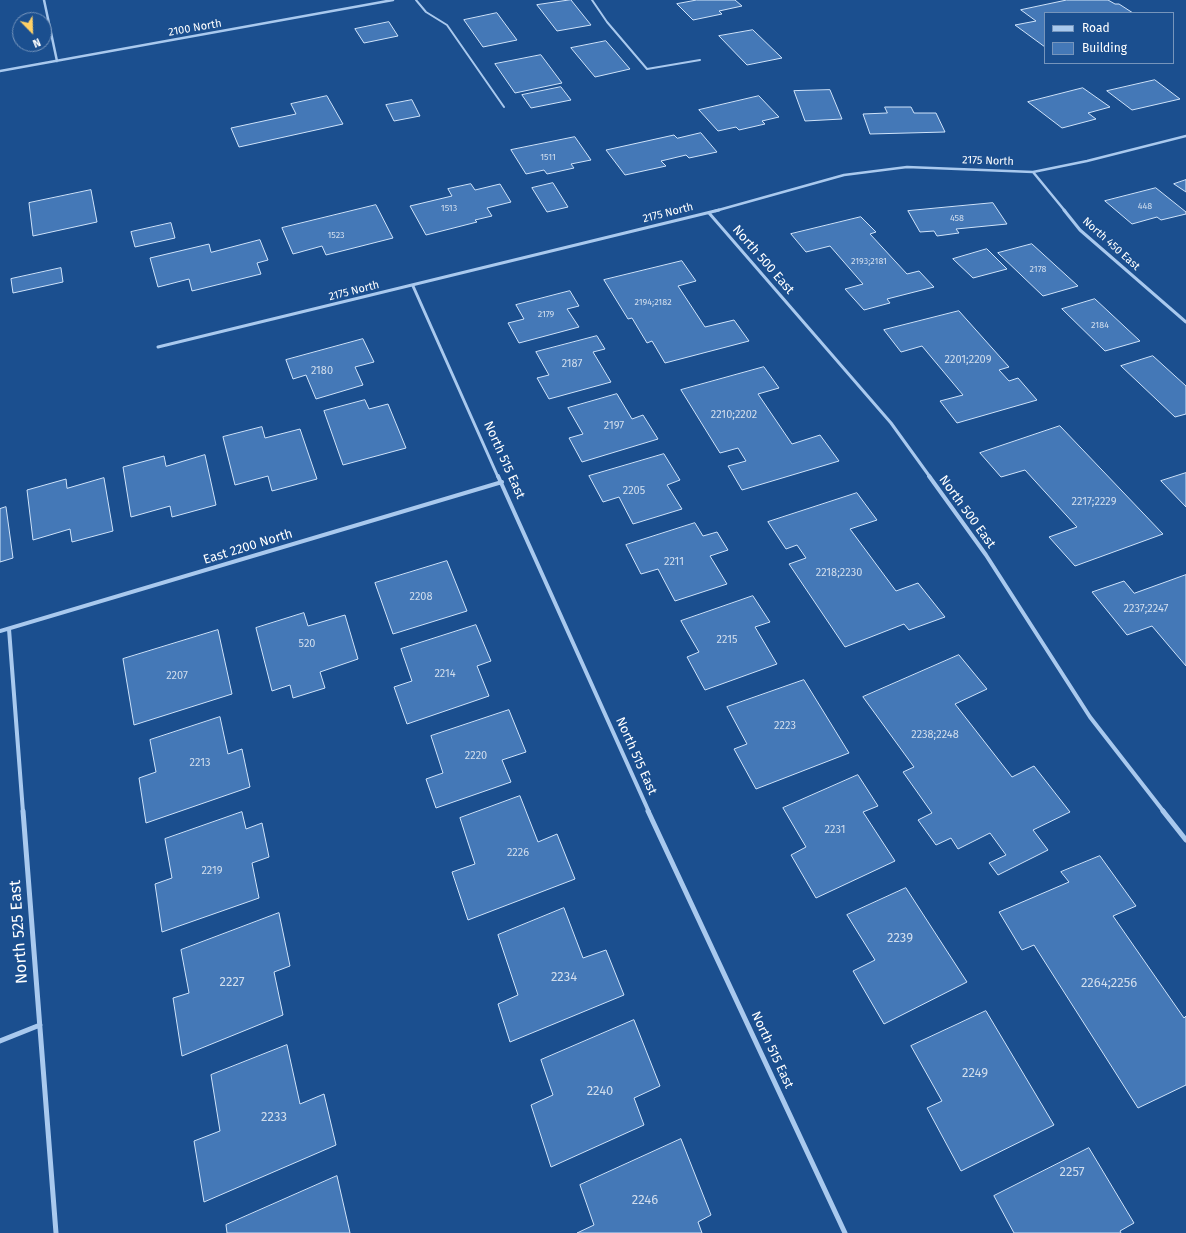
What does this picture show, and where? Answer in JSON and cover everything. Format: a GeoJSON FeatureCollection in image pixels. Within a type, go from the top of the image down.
{"type":"FeatureCollection","features":[{"type":"Feature","properties":{"kind":"street"},"geometry":{"type":"LineString","coordinates":[[44,0],[56,61]]}},
{"type":"Feature","properties":{"kind":"street","name":"2100 North"},"geometry":{"type":"LineString","coordinates":[[0,71],[393,0]]}},
{"type":"Feature","properties":{"kind":"street","name":"2175 North"},"geometry":{"type":"LineString","coordinates":[[158,347],[709,213],[852,174],[907,167],[1033,172],[1087,161],[1186,136]]}},
{"type":"Feature","properties":{"kind":"street","name":"North 450 East"},"geometry":{"type":"LineString","coordinates":[[1033,172],[1080,230],[1186,322]]}},
{"type":"Feature","properties":{"kind":"street","name":"North 500 East"},"geometry":{"type":"LineString","coordinates":[[709,213],[891,423],[986,555],[1090,717],[1186,840]]}},
{"type":"Feature","properties":{"kind":"street","name":"North 515 East"},"geometry":{"type":"LineString","coordinates":[[413,286],[502,482],[628,767],[845,1233]]}},
{"type":"Feature","properties":{"kind":"street","name":"East 2200 North"},"geometry":{"type":"LineString","coordinates":[[0,631],[502,482]]}},
{"type":"Feature","properties":{"kind":"street","name":"North 525 East"},"geometry":{"type":"LineString","coordinates":[[9,629],[56,1233]]}},
{"type":"Feature","properties":{"kind":"street"},"geometry":{"type":"LineString","coordinates":[[0,1041],[40,1025]]}},
{"type":"Feature","properties":{"kind":"lane"},"geometry":{"type":"LineString","coordinates":[[416,0],[426,12],[447,25],[504,107]]}},
{"type":"Feature","properties":{"kind":"lane"},"geometry":{"type":"LineString","coordinates":[[592,0],[607,22],[647,69],[700,60]]}},
{"type":"Feature","properties":{"kind":"building"},"geometry":{"type":"Polygon","coordinates":[[[571,0],[591,25],[557,31],[537,5],[571,0]]]}},
{"type":"Feature","properties":{"kind":"building"},"geometry":{"type":"Polygon","coordinates":[[[697,0],[735,0],[742,6],[719,11],[722,14],[693,20],[677,4],[697,0]]]}},
{"type":"Feature","properties":{"kind":"building"},"geometry":{"type":"Polygon","coordinates":[[[1067,0],[1108,0],[1115,4],[1119,4],[1131,12],[1044,12],[1044,46],[1015,25],[1036,21],[1021,10],[1067,0]]]}},
{"type":"Feature","properties":{"kind":"building"},"geometry":{"type":"Polygon","coordinates":[[[497,13],[517,40],[483,47],[464,20],[497,13]]]}},
{"type":"Feature","properties":{"kind":"building"},"geometry":{"type":"Polygon","coordinates":[[[389,22],[398,36],[364,43],[355,29],[389,22]]]}},
{"type":"Feature","properties":{"kind":"building"},"geometry":{"type":"Polygon","coordinates":[[[753,30],[782,58],[747,65],[719,36],[753,30]]]}},
{"type":"Feature","properties":{"kind":"building"},"geometry":{"type":"Polygon","coordinates":[[[606,41],[630,69],[595,77],[571,48],[606,41]]]}},
{"type":"Feature","properties":{"kind":"building"},"geometry":{"type":"Polygon","coordinates":[[[541,55],[562,83],[515,93],[495,64],[541,55]]]}},
{"type":"Feature","properties":{"kind":"building"},"geometry":{"type":"Polygon","coordinates":[[[1155,80],[1180,99],[1132,110],[1107,91],[1155,80]]]}},
{"type":"Feature","properties":{"kind":"building"},"geometry":{"type":"Polygon","coordinates":[[[561,87],[571,100],[531,108],[522,95],[561,87]]]}},
{"type":"Feature","properties":{"kind":"building"},"geometry":{"type":"Polygon","coordinates":[[[1083,88],[1110,107],[1088,113],[1096,119],[1062,128],[1028,102],[1083,88]]]}},
{"type":"Feature","properties":{"kind":"building"},"geometry":{"type":"Polygon","coordinates":[[[830,90],[842,119],[805,121],[794,91],[830,90]]]}},
{"type":"Feature","properties":{"kind":"building"},"geometry":{"type":"Polygon","coordinates":[[[327,96],[343,124],[239,147],[231,128],[296,114],[291,104],[327,96]]]}},
{"type":"Feature","properties":{"kind":"building"},"geometry":{"type":"Polygon","coordinates":[[[759,96],[779,117],[762,121],[765,124],[739,130],[736,127],[718,131],[699,110],[759,96]]]}},
{"type":"Feature","properties":{"kind":"building"},"geometry":{"type":"Polygon","coordinates":[[[412,100],[420,116],[394,121],[386,105],[412,100]]]}},
{"type":"Feature","properties":{"kind":"building"},"geometry":{"type":"Polygon","coordinates":[[[885,107],[911,107],[914,113],[936,113],[945,132],[870,134],[863,114],[887,113],[885,107]]]}},
{"type":"Feature","properties":{"kind":"building"},"geometry":{"type":"Polygon","coordinates":[[[701,133],[717,152],[689,158],[686,155],[661,161],[666,166],[625,175],[606,150],[674,135],[677,138],[701,133]]]}},
{"type":"Feature","properties":{"kind":"building"},"geometry":{"type":"Polygon","coordinates":[[[575,137],[591,160],[571,164],[574,168],[547,174],[544,170],[526,174],[511,150],[575,137]]]}},
{"type":"Feature","properties":{"kind":"building"},"geometry":{"type":"Polygon","coordinates":[[[1186,180],[1186,192],[1174,184],[1186,180]]]}},
{"type":"Feature","properties":{"kind":"building"},"geometry":{"type":"Polygon","coordinates":[[[553,183],[568,207],[547,212],[532,188],[553,183]]]}},
{"type":"Feature","properties":{"kind":"building"},"geometry":{"type":"Polygon","coordinates":[[[471,184],[475,190],[500,184],[511,202],[487,208],[492,216],[475,220],[477,222],[426,235],[410,206],[452,196],[448,189],[471,184]]]}},
{"type":"Feature","properties":{"kind":"building"},"geometry":{"type":"Polygon","coordinates":[[[1156,188],[1186,212],[1186,214],[1161,220],[1157,217],[1132,224],[1105,201],[1156,188]]]}},
{"type":"Feature","properties":{"kind":"building"},"geometry":{"type":"Polygon","coordinates":[[[91,190],[97,222],[33,236],[29,203],[91,190]]]}},
{"type":"Feature","properties":{"kind":"building"},"geometry":{"type":"Polygon","coordinates":[[[993,203],[1007,224],[956,229],[959,233],[937,236],[934,231],[920,232],[908,211],[993,203]]]}},
{"type":"Feature","properties":{"kind":"building"},"geometry":{"type":"Polygon","coordinates":[[[376,205],[393,238],[326,255],[322,246],[293,254],[282,228],[376,205]]]}},
{"type":"Feature","properties":{"kind":"building"},"geometry":{"type":"Polygon","coordinates":[[[861,217],[876,232],[870,234],[907,274],[919,271],[934,287],[887,299],[890,303],[864,310],[845,289],[863,284],[830,246],[806,252],[791,234],[861,217]]]}},
{"type":"Feature","properties":{"kind":"building"},"geometry":{"type":"Polygon","coordinates":[[[171,223],[175,238],[135,247],[131,232],[171,223]]]}},
{"type":"Feature","properties":{"kind":"building"},"geometry":{"type":"Polygon","coordinates":[[[260,240],[268,260],[257,263],[261,274],[192,291],[189,279],[158,287],[150,258],[209,244],[211,252],[260,240]]]}},
{"type":"Feature","properties":{"kind":"building"},"geometry":{"type":"Polygon","coordinates":[[[1032,244],[1078,286],[1043,296],[998,253],[1032,244]]]}},
{"type":"Feature","properties":{"kind":"building"},"geometry":{"type":"Polygon","coordinates":[[[987,249],[1007,269],[973,278],[953,259],[987,249]]]}},
{"type":"Feature","properties":{"kind":"building"},"geometry":{"type":"Polygon","coordinates":[[[682,261],[696,281],[678,286],[705,327],[734,320],[749,341],[665,363],[652,341],[647,343],[632,318],[628,319],[604,280],[682,261]]]}},
{"type":"Feature","properties":{"kind":"building"},"geometry":{"type":"Polygon","coordinates":[[[61,268],[63,282],[13,293],[11,279],[61,268]]]}},
{"type":"Feature","properties":{"kind":"building"},"geometry":{"type":"Polygon","coordinates":[[[570,291],[579,306],[567,309],[579,327],[519,343],[508,323],[524,319],[516,305],[570,291]]]}},
{"type":"Feature","properties":{"kind":"building"},"geometry":{"type":"Polygon","coordinates":[[[1095,299],[1140,341],[1105,351],[1062,309],[1095,299]]]}},
{"type":"Feature","properties":{"kind":"building"},"geometry":{"type":"Polygon","coordinates":[[[959,311],[1009,367],[999,370],[1009,381],[1018,378],[1037,400],[957,423],[940,401],[963,395],[922,346],[901,352],[884,330],[959,311]]]}},
{"type":"Feature","properties":{"kind":"building"},"geometry":{"type":"Polygon","coordinates":[[[597,336],[605,349],[593,352],[611,382],[549,399],[537,378],[549,375],[536,352],[597,336]]]}},
{"type":"Feature","properties":{"kind":"building"},"geometry":{"type":"Polygon","coordinates":[[[363,339],[374,362],[355,367],[363,385],[316,399],[306,375],[293,379],[286,360],[363,339]]]}},
{"type":"Feature","properties":{"kind":"building"},"geometry":{"type":"Polygon","coordinates":[[[1153,356],[1186,386],[1186,414],[1175,417],[1121,366],[1153,356]]]}},
{"type":"Feature","properties":{"kind":"building"},"geometry":{"type":"Polygon","coordinates":[[[764,367],[779,388],[758,394],[792,444],[820,435],[839,461],[742,490],[728,466],[746,461],[738,448],[720,453],[681,390],[764,367]]]}},
{"type":"Feature","properties":{"kind":"building"},"geometry":{"type":"Polygon","coordinates":[[[617,394],[632,419],[643,415],[658,439],[582,462],[569,438],[583,434],[568,408],[617,394]]]}},
{"type":"Feature","properties":{"kind":"building"},"geometry":{"type":"Polygon","coordinates":[[[365,400],[369,409],[388,404],[406,448],[343,465],[324,411],[365,400]]]}},
{"type":"Feature","properties":{"kind":"building"},"geometry":{"type":"Polygon","coordinates":[[[1060,426],[1163,534],[1075,566],[1049,537],[1077,527],[1025,470],[1001,477],[980,453],[1060,426]]]}},
{"type":"Feature","properties":{"kind":"building"},"geometry":{"type":"Polygon","coordinates":[[[262,427],[265,438],[300,429],[317,479],[272,491],[268,476],[235,485],[223,437],[262,427]]]}},
{"type":"Feature","properties":{"kind":"building"},"geometry":{"type":"Polygon","coordinates":[[[664,454],[680,480],[667,485],[682,509],[633,524],[619,497],[603,502],[589,476],[664,454]]]}},
{"type":"Feature","properties":{"kind":"building"},"geometry":{"type":"Polygon","coordinates":[[[205,455],[216,505],[172,517],[170,506],[131,517],[123,467],[164,456],[166,466],[205,455]]]}},
{"type":"Feature","properties":{"kind":"building"},"geometry":{"type":"Polygon","coordinates":[[[1186,473],[1186,507],[1161,481],[1186,473]]]}},
{"type":"Feature","properties":{"kind":"building"},"geometry":{"type":"Polygon","coordinates":[[[104,478],[113,531],[72,542],[70,529],[33,540],[27,490],[66,479],[67,488],[104,478]]]}},
{"type":"Feature","properties":{"kind":"building"},"geometry":{"type":"Polygon","coordinates":[[[857,493],[877,520],[850,529],[896,591],[918,583],[945,617],[909,630],[904,624],[845,647],[789,564],[806,558],[797,545],[786,549],[768,522],[857,493]]]}},
{"type":"Feature","properties":{"kind":"building"},"geometry":{"type":"Polygon","coordinates":[[[6,507],[13,558],[0,562],[0,509],[6,507]]]}},
{"type":"Feature","properties":{"kind":"building"},"geometry":{"type":"Polygon","coordinates":[[[695,523],[703,536],[717,532],[728,550],[710,556],[727,584],[675,601],[658,569],[641,574],[626,545],[695,523]]]}},
{"type":"Feature","properties":{"kind":"building"},"geometry":{"type":"Polygon","coordinates":[[[447,561],[467,611],[393,634],[375,583],[447,561]]]}},
{"type":"Feature","properties":{"kind":"building"},"geometry":{"type":"Polygon","coordinates":[[[1186,575],[1186,666],[1152,626],[1127,635],[1092,592],[1124,581],[1134,593],[1186,575]]]}},
{"type":"Feature","properties":{"kind":"building"},"geometry":{"type":"Polygon","coordinates":[[[753,596],[770,622],[755,627],[777,664],[705,690],[687,657],[699,652],[681,621],[753,596]]]}},
{"type":"Feature","properties":{"kind":"building"},"geometry":{"type":"Polygon","coordinates":[[[304,613],[308,626],[345,615],[358,659],[320,672],[325,688],[293,698],[290,685],[272,691],[256,628],[304,613]]]}},
{"type":"Feature","properties":{"kind":"building"},"geometry":{"type":"Polygon","coordinates":[[[476,625],[491,661],[477,666],[489,696],[407,724],[394,687],[412,681],[401,649],[476,625]]]}},
{"type":"Feature","properties":{"kind":"building"},"geometry":{"type":"Polygon","coordinates":[[[218,630],[232,694],[134,725],[123,659],[218,630]]]}},
{"type":"Feature","properties":{"kind":"building"},"geometry":{"type":"Polygon","coordinates":[[[959,655],[987,689],[955,704],[1012,777],[1034,766],[1070,812],[1033,830],[1048,850],[998,875],[989,863],[1006,855],[990,833],[958,849],[951,838],[936,845],[918,820],[932,813],[903,772],[914,767],[863,697],[959,655]]]}},
{"type":"Feature","properties":{"kind":"building"},"geometry":{"type":"Polygon","coordinates":[[[804,680],[849,753],[756,789],[734,749],[747,744],[727,707],[804,680]]]}},
{"type":"Feature","properties":{"kind":"building"},"geometry":{"type":"Polygon","coordinates":[[[509,710],[526,752],[502,760],[511,782],[436,808],[426,779],[443,773],[431,736],[509,710]]]}},
{"type":"Feature","properties":{"kind":"building"},"geometry":{"type":"Polygon","coordinates":[[[220,717],[228,754],[242,749],[250,787],[146,823],[139,778],[156,772],[150,740],[220,717]]]}},
{"type":"Feature","properties":{"kind":"building"},"geometry":{"type":"Polygon","coordinates":[[[858,775],[878,806],[863,812],[895,861],[816,898],[791,855],[806,847],[783,808],[858,775]]]}},
{"type":"Feature","properties":{"kind":"building"},"geometry":{"type":"Polygon","coordinates":[[[520,796],[538,842],[557,834],[575,879],[468,920],[452,872],[475,864],[460,818],[520,796]]]}},
{"type":"Feature","properties":{"kind":"building"},"geometry":{"type":"Polygon","coordinates":[[[242,812],[246,829],[262,823],[269,857],[252,863],[259,898],[162,932],[155,884],[172,878],[165,839],[242,812]]]}},
{"type":"Feature","properties":{"kind":"building"},"geometry":{"type":"Polygon","coordinates":[[[1100,856],[1136,906],[1113,916],[1184,1018],[1186,1016],[1186,1085],[1138,1108],[1034,945],[1022,950],[999,912],[1069,882],[1061,872],[1100,856]]]}},
{"type":"Feature","properties":{"kind":"building"},"geometry":{"type":"Polygon","coordinates":[[[906,888],[967,982],[884,1024],[853,971],[875,960],[847,915],[906,888]]]}},
{"type":"Feature","properties":{"kind":"building"},"geometry":{"type":"Polygon","coordinates":[[[564,908],[583,958],[606,950],[624,995],[510,1042],[498,1004],[518,995],[498,935],[564,908]]]}},
{"type":"Feature","properties":{"kind":"building"},"geometry":{"type":"Polygon","coordinates":[[[279,913],[290,966],[274,972],[283,1015],[182,1056],[173,998],[189,993],[181,950],[279,913]]]}},
{"type":"Feature","properties":{"kind":"building"},"geometry":{"type":"Polygon","coordinates":[[[986,1011],[1054,1125],[961,1171],[927,1108],[942,1101],[911,1046],[986,1011]]]}},
{"type":"Feature","properties":{"kind":"building"},"geometry":{"type":"Polygon","coordinates":[[[634,1020],[660,1086],[634,1098],[644,1125],[551,1167],[531,1105],[553,1095],[541,1060],[634,1020]]]}},
{"type":"Feature","properties":{"kind":"building"},"geometry":{"type":"Polygon","coordinates":[[[287,1045],[300,1104],[324,1094],[336,1145],[204,1202],[194,1141],[220,1131],[211,1075],[287,1045]]]}},
{"type":"Feature","properties":{"kind":"building"},"geometry":{"type":"Polygon","coordinates":[[[681,1139],[711,1215],[698,1222],[702,1233],[577,1233],[594,1225],[580,1185],[681,1139]]]}},
{"type":"Feature","properties":{"kind":"building"},"geometry":{"type":"Polygon","coordinates":[[[1089,1148],[1134,1223],[1120,1231],[1121,1233],[1014,1233],[994,1196],[1089,1148]]]}},
{"type":"Feature","properties":{"kind":"building"},"geometry":{"type":"Polygon","coordinates":[[[337,1176],[350,1233],[227,1233],[226,1225],[337,1176]]]}}]}
